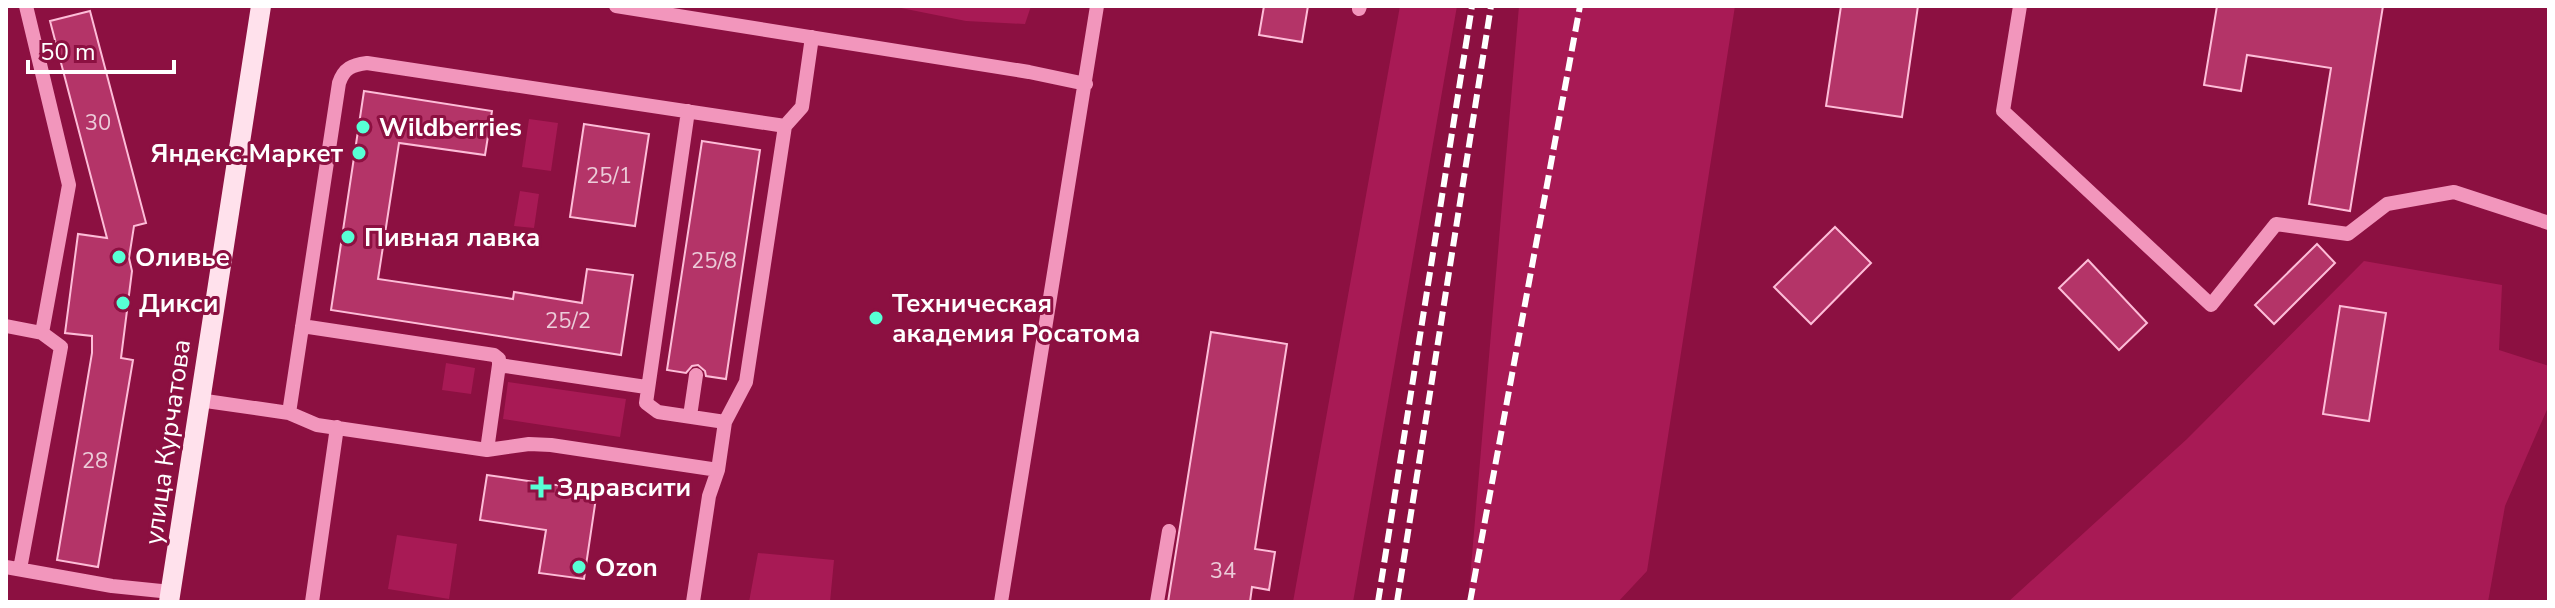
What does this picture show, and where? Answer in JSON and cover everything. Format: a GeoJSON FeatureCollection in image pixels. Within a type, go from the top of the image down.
{"type":"FeatureCollection","features":[{"type":"Feature","properties":{"kind":"main road","name":"улица Курчатова"},"geometry":{"type":"LineString","coordinates":[[170,597],[261,6]]}},
{"type":"Feature","properties":{"kind":"street"},"geometry":{"type":"LineString","coordinates":[[26,6],[69,185],[42,333]]}},
{"type":"Feature","properties":{"kind":"street"},"geometry":{"type":"LineString","coordinates":[[616,6],[1029,72],[1086,84]]}},
{"type":"Feature","properties":{"kind":"street"},"geometry":{"type":"LineString","coordinates":[[1001,602],[1097,6]]}},
{"type":"Feature","properties":{"kind":"street"},"geometry":{"type":"LineString","coordinates":[[2020,6],[2003,111],[2211,305],[2276,224],[2348,234],[2387,204],[2454,192],[2549,223]]}},
{"type":"Feature","properties":{"kind":"street"},"geometry":{"type":"LineString","coordinates":[[693,602],[709,496],[718,470],[725,422],[746,382],[785,126],[802,107],[812,37]]}},
{"type":"Feature","properties":{"kind":"street"},"geometry":{"type":"LineString","coordinates":[[289,413],[339,83],[342,73],[352,65],[367,63],[785,126]]}},
{"type":"Feature","properties":{"kind":"street"},"geometry":{"type":"LineString","coordinates":[[688,111],[646,403],[650,408],[725,422]]}},
{"type":"Feature","properties":{"kind":"street"},"geometry":{"type":"LineString","coordinates":[[6,326],[42,333],[61,347],[13,568],[170,597]]}},
{"type":"Feature","properties":{"kind":"street"},"geometry":{"type":"LineString","coordinates":[[302,326],[494,355],[499,359],[499,365],[487,450]]}},
{"type":"Feature","properties":{"kind":"street"},"geometry":{"type":"LineString","coordinates":[[499,365],[646,387]]}},
{"type":"Feature","properties":{"kind":"street"},"geometry":{"type":"LineString","coordinates":[[690,416],[696,375]]}},
{"type":"Feature","properties":{"kind":"street"},"geometry":{"type":"LineString","coordinates":[[199,400],[289,413],[317,425],[487,450],[529,444],[551,445],[718,470]]}},
{"type":"Feature","properties":{"kind":"street"},"geometry":{"type":"LineString","coordinates":[[312,602],[337,427]]}},
{"type":"Feature","properties":{"kind":"street"},"geometry":{"type":"LineString","coordinates":[[1157,602],[1169,531]]}},
{"type":"Feature","properties":{"kind":"shaded area"},"geometry":{"type":"Polygon","coordinates":[[[891,6],[1031,6],[1025,24],[966,21],[891,6]]]}},
{"type":"Feature","properties":{"kind":"shaded area"},"geometry":{"type":"Polygon","coordinates":[[[1400,6],[1457,6],[1353,602],[1293,602],[1400,6]]]}},
{"type":"Feature","properties":{"kind":"shaded area"},"geometry":{"type":"Polygon","coordinates":[[[1519,6],[1735,6],[1647,571],[1618,602],[1468,602],[1519,6]]]}},
{"type":"Feature","properties":{"kind":"shaded area"},"geometry":{"type":"Polygon","coordinates":[[[529,119],[558,123],[551,171],[522,167],[529,119]]]}},
{"type":"Feature","properties":{"kind":"shaded area"},"geometry":{"type":"Polygon","coordinates":[[[520,191],[539,194],[534,228],[514,226],[520,191]]]}},
{"type":"Feature","properties":{"kind":"shaded area"},"geometry":{"type":"Polygon","coordinates":[[[2364,261],[2502,285],[2499,350],[2549,366],[2549,405],[2505,506],[2488,602],[2008,602],[2187,439],[2364,261]]]}},
{"type":"Feature","properties":{"kind":"shaded area"},"geometry":{"type":"Polygon","coordinates":[[[446,363],[475,368],[471,394],[442,390],[446,363]]]}},
{"type":"Feature","properties":{"kind":"shaded area"},"geometry":{"type":"Polygon","coordinates":[[[508,382],[626,399],[620,437],[503,419],[508,382]]]}},
{"type":"Feature","properties":{"kind":"shaded area"},"geometry":{"type":"Polygon","coordinates":[[[397,535],[457,544],[449,599],[388,589],[397,535]]]}},
{"type":"Feature","properties":{"kind":"shaded area"},"geometry":{"type":"Polygon","coordinates":[[[758,553],[834,560],[830,602],[749,602],[758,553]]]}},
{"type":"Feature","properties":{"kind":"building"},"geometry":{"type":"Polygon","coordinates":[[[1264,6],[1308,6],[1302,42],[1259,35],[1264,6]]]}},
{"type":"Feature","properties":{"kind":"building"},"geometry":{"type":"Polygon","coordinates":[[[1841,6],[1918,6],[1902,117],[1826,106],[1841,6]]]}},
{"type":"Feature","properties":{"kind":"building"},"geometry":{"type":"Polygon","coordinates":[[[2217,6],[2383,6],[2350,211],[2309,204],[2331,68],[2247,55],[2241,91],[2204,85],[2217,6]]]}},
{"type":"Feature","properties":{"kind":"building"},"geometry":{"type":"Polygon","coordinates":[[[90,11],[146,223],[134,226],[129,258],[132,271],[121,358],[133,360],[98,567],[57,560],[92,353],[92,336],[65,333],[78,234],[107,238],[50,21],[90,11]]]}},
{"type":"Feature","properties":{"kind":"building"},"geometry":{"type":"Polygon","coordinates":[[[364,91],[492,111],[485,155],[399,143],[378,279],[513,299],[514,292],[582,303],[587,269],[633,275],[621,355],[331,310],[364,91]]]}},
{"type":"Feature","properties":{"kind":"building"},"geometry":{"type":"Polygon","coordinates":[[[584,124],[649,134],[635,226],[570,217],[584,124]]]}},
{"type":"Feature","properties":{"kind":"building"},"geometry":{"type":"Polygon","coordinates":[[[702,141],[760,150],[726,379],[706,376],[698,365],[692,366],[686,373],[667,370],[702,141]]]}},
{"type":"Feature","properties":{"kind":"building"},"geometry":{"type":"Polygon","coordinates":[[[1835,227],[1871,263],[1811,324],[1774,287],[1835,227]]]}},
{"type":"Feature","properties":{"kind":"building"},"geometry":{"type":"Polygon","coordinates":[[[2317,244],[2335,263],[2274,324],[2255,305],[2317,244]]]}},
{"type":"Feature","properties":{"kind":"building"},"geometry":{"type":"Polygon","coordinates":[[[2088,260],[2147,323],[2119,350],[2059,288],[2088,260]]]}},
{"type":"Feature","properties":{"kind":"building"},"geometry":{"type":"Polygon","coordinates":[[[2340,306],[2386,313],[2369,421],[2323,414],[2340,306]]]}},
{"type":"Feature","properties":{"kind":"building"},"geometry":{"type":"Polygon","coordinates":[[[1211,332],[1287,344],[1255,549],[1275,552],[1269,590],[1252,587],[1250,602],[1168,602],[1211,332]]]}},
{"type":"Feature","properties":{"kind":"building"},"geometry":{"type":"Polygon","coordinates":[[[487,475],[597,491],[584,579],[539,573],[546,530],[480,520],[487,475]]]}},
{"type":"Feature","properties":{"kind":"railway"},"geometry":{"type":"LineString","coordinates":[[1378,602],[1472,6]]}},
{"type":"Feature","properties":{"kind":"railway"},"geometry":{"type":"LineString","coordinates":[[1397,602],[1491,6]]}},
{"type":"Feature","properties":{"kind":"railway"},"geometry":{"type":"LineString","coordinates":[[1470,602],[1580,6]]}},
{"type":"Feature","properties":{"kind":"place","name":"Wildberries"},"geometry":{"type":"Point","coordinates":[363,127]}},
{"type":"Feature","properties":{"kind":"place","name":"Яндекс.Маркет"},"geometry":{"type":"Point","coordinates":[359,153]}},
{"type":"Feature","properties":{"kind":"place","name":"Пивная лавка"},"geometry":{"type":"Point","coordinates":[348,237]}},
{"type":"Feature","properties":{"kind":"place","name":"Оливье"},"geometry":{"type":"Point","coordinates":[119,257]}},
{"type":"Feature","properties":{"kind":"place","name":"Дикси"},"geometry":{"type":"Point","coordinates":[123,303]}},
{"type":"Feature","properties":{"kind":"place","name":"Техническая академия Росатома"},"geometry":{"type":"Point","coordinates":[876,318]}},
{"type":"Feature","properties":{"kind":"place","name":"Здравсити"},"geometry":{"type":"Point","coordinates":[541,487]}},
{"type":"Feature","properties":{"kind":"place","name":"Ozon"},"geometry":{"type":"Point","coordinates":[579,567]}}]}
